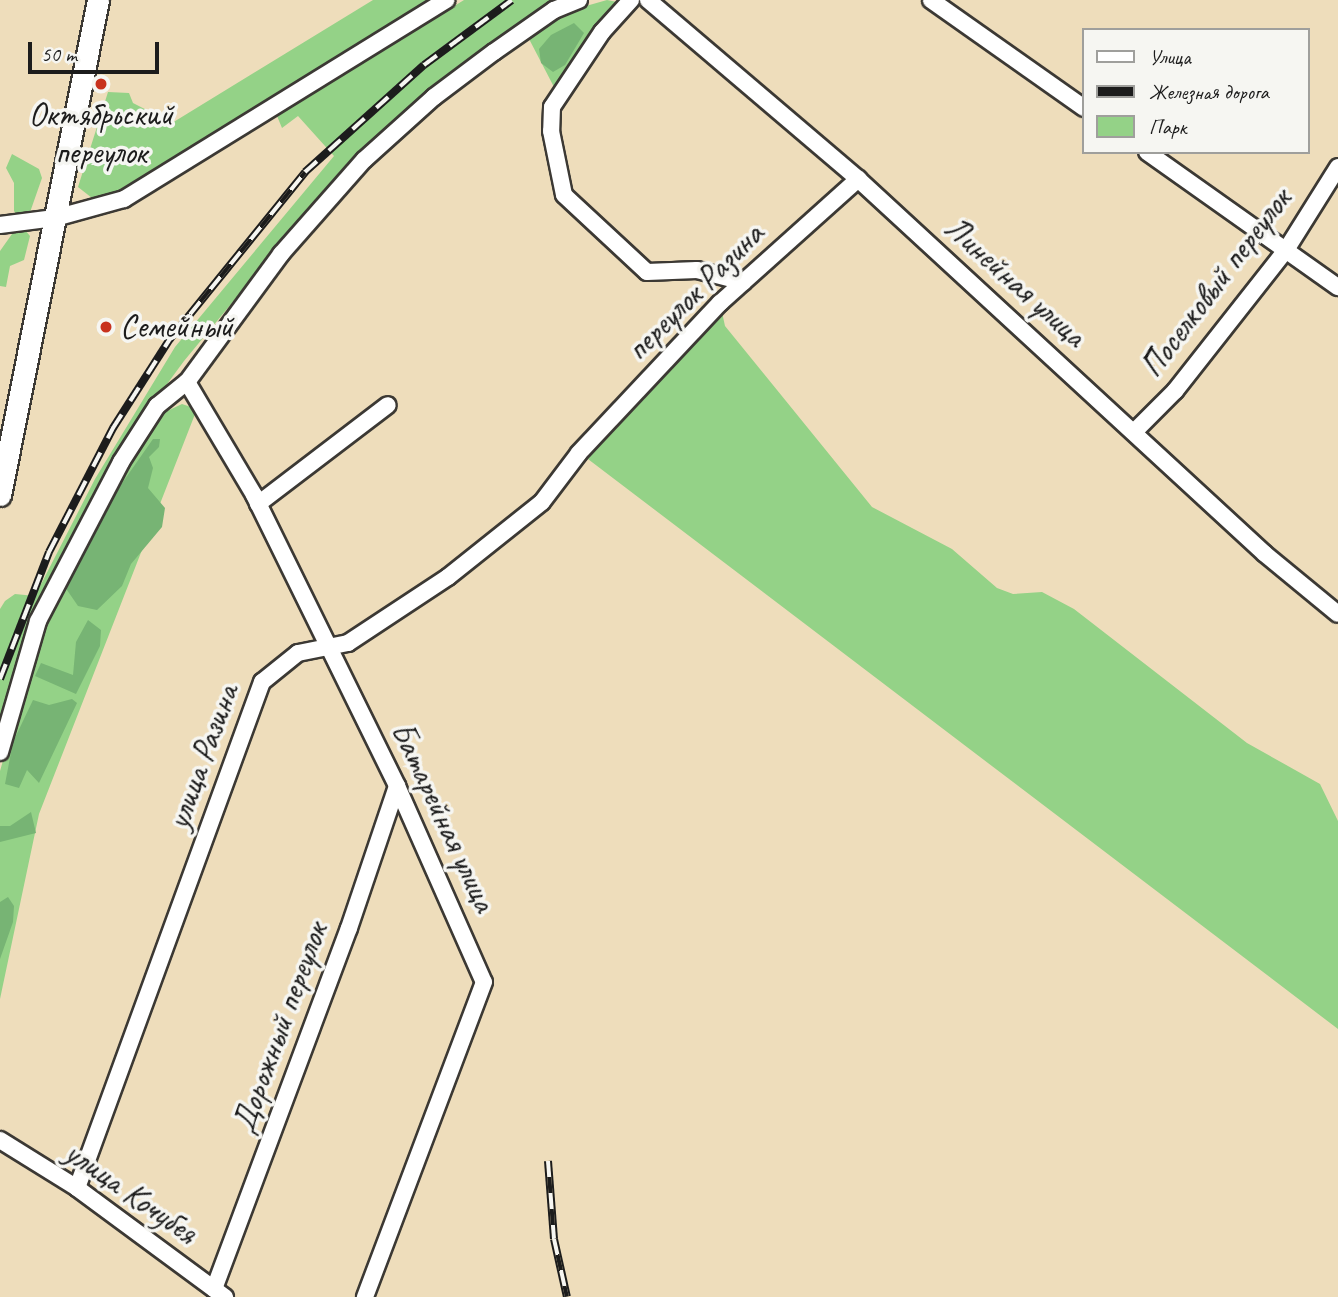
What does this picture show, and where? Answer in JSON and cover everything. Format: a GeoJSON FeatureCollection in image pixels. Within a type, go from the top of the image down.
{"type":"FeatureCollection","features":[{"type":"Feature","properties":{"kind":"main road"},"geometry":{"type":"LineString","coordinates":[[0,495],[98,0]]}},
{"type":"Feature","properties":{"kind":"street"},"geometry":{"type":"LineString","coordinates":[[0,225],[55,218],[124,199],[446,0]]}},
{"type":"Feature","properties":{"kind":"street"},"geometry":{"type":"LineString","coordinates":[[0,752],[38,621],[72,549],[157,406],[187,382],[281,254],[364,160],[434,97],[494,52],[554,10],[579,0]]}},
{"type":"Feature","properties":{"kind":"street"},"geometry":{"type":"LineString","coordinates":[[631,0],[601,32],[552,107],[551,131],[564,195],[647,272],[697,270],[743,282]]}},
{"type":"Feature","properties":{"kind":"street","name":"Линейная улица"},"geometry":{"type":"LineString","coordinates":[[648,0],[858,180],[1135,431],[1265,554],[1338,614]]}},
{"type":"Feature","properties":{"kind":"street"},"geometry":{"type":"LineString","coordinates":[[932,0],[1082,107]]}},
{"type":"Feature","properties":{"kind":"street"},"geometry":{"type":"LineString","coordinates":[[1150,154],[1338,288]]}},
{"type":"Feature","properties":{"kind":"street","name":"Поселковый переулок"},"geometry":{"type":"LineString","coordinates":[[1135,431],[1175,391],[1286,250],[1338,167]]}},
{"type":"Feature","properties":{"kind":"street","name":"переулок Разина"},"geometry":{"type":"LineString","coordinates":[[579,453],[743,282],[858,180]]}},
{"type":"Feature","properties":{"kind":"street","name":"Батарейная улица"},"geometry":{"type":"LineString","coordinates":[[187,382],[258,504],[326,647],[397,786],[484,982],[365,1297]]}},
{"type":"Feature","properties":{"kind":"street"},"geometry":{"type":"LineString","coordinates":[[258,504],[388,405]]}},
{"type":"Feature","properties":{"kind":"street","name":"улица Разина"},"geometry":{"type":"LineString","coordinates":[[77,1188],[262,682],[298,653],[348,643],[449,578],[542,502],[579,453]]}},
{"type":"Feature","properties":{"kind":"street","name":"Дорожный переулок"},"geometry":{"type":"LineString","coordinates":[[220,1293],[397,786]]}},
{"type":"Feature","properties":{"kind":"street","name":"улица Кочубея"},"geometry":{"type":"LineString","coordinates":[[0,1140],[77,1188],[220,1293]]}},
{"type":"Feature","properties":{"kind":"green space"},"geometry":{"type":"Polygon","coordinates":[[[373,0],[428,0],[108,197],[92,198],[78,187],[108,92],[129,93],[133,103],[172,123],[373,0]]]}},
{"type":"Feature","properties":{"kind":"green space"},"geometry":{"type":"Polygon","coordinates":[[[464,0],[564,0],[355,160],[325,190],[184,361],[156,399],[77,530],[0,741],[0,609],[5,601],[15,594],[35,596],[95,479],[175,347],[334,156],[298,116],[282,128],[277,116],[464,0]]]}},
{"type":"Feature","properties":{"kind":"green space"},"geometry":{"type":"Polygon","coordinates":[[[607,0],[617,2],[615,8],[554,87],[528,37],[572,10],[607,0]]]}},
{"type":"Feature","properties":{"kind":"green space"},"geometry":{"type":"Polygon","coordinates":[[[574,23],[584,33],[565,65],[553,72],[541,63],[539,49],[551,35],[574,23]]]}},
{"type":"Feature","properties":{"kind":"green space"},"geometry":{"type":"Polygon","coordinates":[[[12,154],[39,169],[42,178],[28,218],[19,218],[14,211],[14,183],[6,168],[12,154]]]}},
{"type":"Feature","properties":{"kind":"green space"},"geometry":{"type":"Polygon","coordinates":[[[25,230],[30,236],[24,260],[10,266],[6,287],[0,286],[0,251],[12,234],[25,230]]]}},
{"type":"Feature","properties":{"kind":"green space"},"geometry":{"type":"Polygon","coordinates":[[[720,303],[725,326],[872,507],[952,549],[997,588],[1013,594],[1042,592],[1074,609],[1247,743],[1320,784],[1338,821],[1338,1029],[580,453],[720,303]]]}},
{"type":"Feature","properties":{"kind":"green space"},"geometry":{"type":"Polygon","coordinates":[[[182,404],[197,409],[39,814],[0,999],[0,771],[41,628],[93,526],[163,413],[182,404]]]}},
{"type":"Feature","properties":{"kind":"green space"},"geometry":{"type":"Polygon","coordinates":[[[153,439],[160,439],[159,447],[149,457],[153,468],[148,488],[165,508],[162,527],[131,564],[122,586],[97,610],[78,606],[67,590],[67,580],[97,519],[153,439]]]}},
{"type":"Feature","properties":{"kind":"green space"},"geometry":{"type":"Polygon","coordinates":[[[88,620],[101,630],[100,646],[76,694],[35,676],[41,663],[73,675],[76,642],[88,620]]]}},
{"type":"Feature","properties":{"kind":"green space"},"geometry":{"type":"Polygon","coordinates":[[[72,699],[77,703],[39,783],[27,770],[19,788],[5,784],[13,742],[33,700],[49,705],[72,699]]]}},
{"type":"Feature","properties":{"kind":"green space"},"geometry":{"type":"Polygon","coordinates":[[[31,812],[36,833],[0,842],[0,826],[10,826],[31,812]]]}},
{"type":"Feature","properties":{"kind":"green space"},"geometry":{"type":"Polygon","coordinates":[[[8,897],[14,906],[13,922],[0,959],[0,902],[8,897]]]}},
{"type":"Feature","properties":{"kind":"railway"},"geometry":{"type":"LineString","coordinates":[[0,679],[49,552],[113,428],[170,339],[305,172],[424,65],[512,0]]}},
{"type":"Feature","properties":{"kind":"railway"},"geometry":{"type":"LineString","coordinates":[[548,1161],[554,1239],[567,1297]]}},
{"type":"Feature","properties":{"kind":"place","name":"Октябрьский переулок"},"geometry":{"type":"Point","coordinates":[101,84]}},
{"type":"Feature","properties":{"kind":"place","name":"Семейный"},"geometry":{"type":"Point","coordinates":[106,327]}}]}
